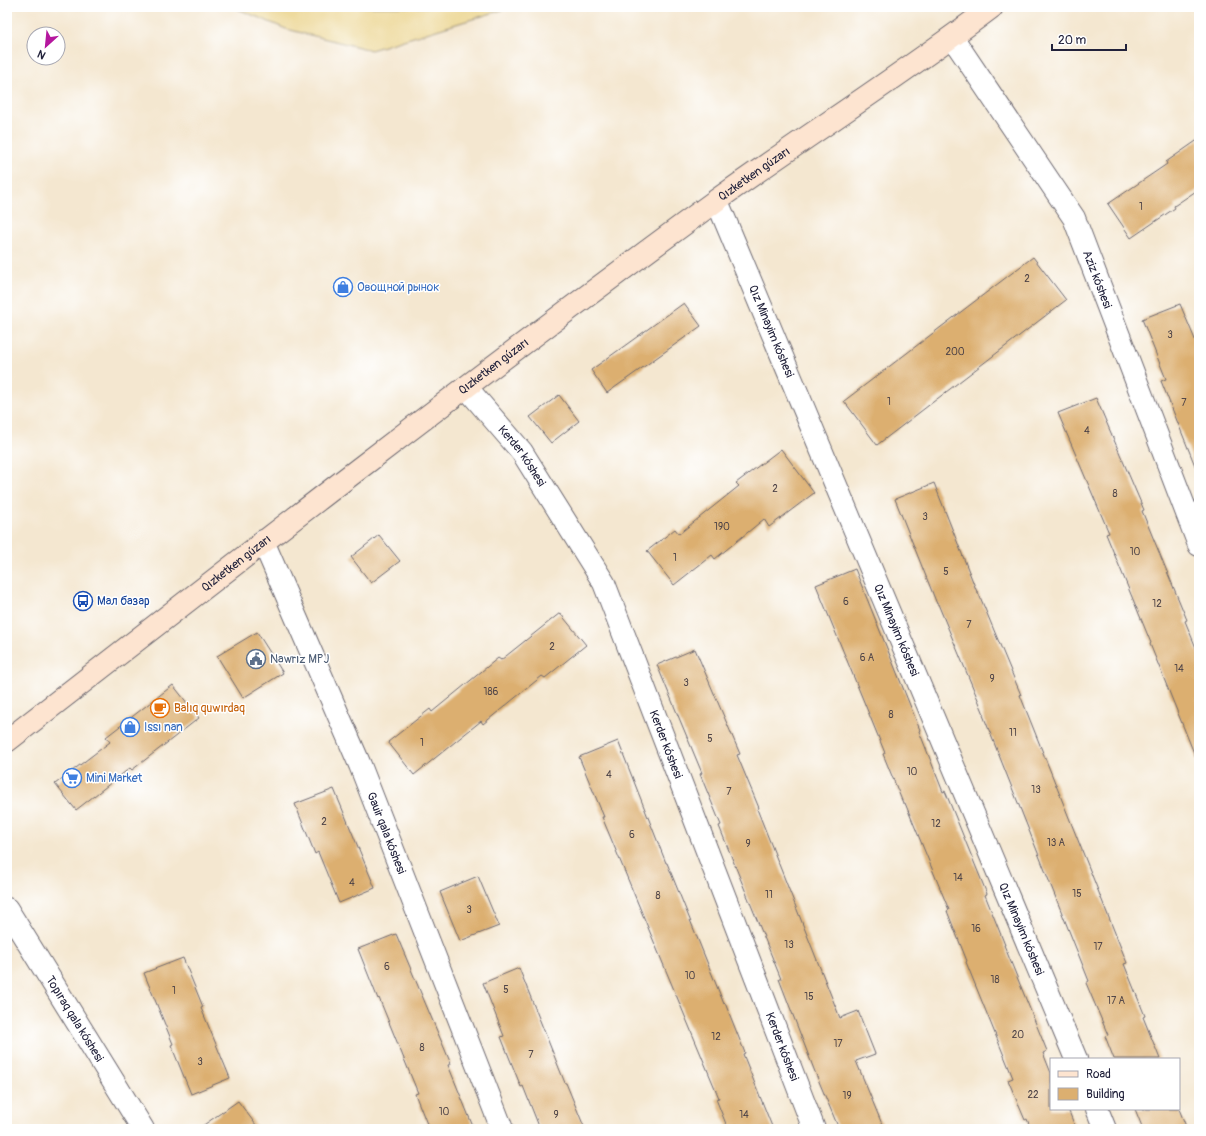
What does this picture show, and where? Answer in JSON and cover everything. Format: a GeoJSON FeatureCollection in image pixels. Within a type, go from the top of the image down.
{"type":"FeatureCollection","features":[{"type":"Feature","properties":{"kind":"street","name":"Qızketken gúzarı"},"geometry":{"type":"LineString","coordinates":[[7,741],[263,541],[466,387],[717,201],[952,37],[992,7]]}},
{"type":"Feature","properties":{"kind":"street","name":"Aziz kóshesi"},"geometry":{"type":"LineString","coordinates":[[952,37],[1074,218],[1199,545]]}},
{"type":"Feature","properties":{"kind":"street","name":"Qız Minayim kóshesi"},"geometry":{"type":"LineString","coordinates":[[717,201],[1076,1058]]}},
{"type":"Feature","properties":{"kind":"street","name":"Kerder kóshesi"},"geometry":{"type":"LineString","coordinates":[[466,387],[522,452],[604,583],[814,1129]]}},
{"type":"Feature","properties":{"kind":"street","name":"Gauir qala kóshesi"},"geometry":{"type":"LineString","coordinates":[[263,541],[360,764],[502,1129]]}},
{"type":"Feature","properties":{"kind":"street","name":"Topıraq qala kóshesi"},"geometry":{"type":"LineString","coordinates":[[7,908],[143,1129]]}},
{"type":"Feature","properties":{"kind":"street"},"geometry":{"type":"LineString","coordinates":[[1097,1110],[1105,1129]]}},
{"type":"Feature","properties":{"kind":"sand"},"geometry":{"type":"Polygon","coordinates":[[[233,7],[512,7],[371,50],[286,29],[233,7]]]}},
{"type":"Feature","properties":{"kind":"building"},"geometry":{"type":"Polygon","coordinates":[[[1199,139],[1199,189],[1174,206],[1175,208],[1131,238],[1108,204],[1167,164],[1166,162],[1199,139]]]}},
{"type":"Feature","properties":{"kind":"building"},"geometry":{"type":"Polygon","coordinates":[[[1033,257],[1066,300],[877,445],[844,401],[1033,257]]]}},
{"type":"Feature","properties":{"kind":"building"},"geometry":{"type":"Polygon","coordinates":[[[684,303],[701,326],[607,393],[591,370],[684,303]]]}},
{"type":"Feature","properties":{"kind":"building"},"geometry":{"type":"Polygon","coordinates":[[[1180,304],[1199,349],[1198,473],[1161,381],[1166,379],[1142,319],[1180,304]]]}},
{"type":"Feature","properties":{"kind":"building"},"geometry":{"type":"Polygon","coordinates":[[[559,395],[579,421],[551,443],[530,417],[559,395]]]}},
{"type":"Feature","properties":{"kind":"building"},"geometry":{"type":"Polygon","coordinates":[[[1096,398],[1144,510],[1142,511],[1187,620],[1185,621],[1199,655],[1199,763],[1106,534],[1109,533],[1058,413],[1096,398]]]}},
{"type":"Feature","properties":{"kind":"building"},"geometry":{"type":"Polygon","coordinates":[[[781,449],[814,493],[769,527],[764,519],[715,559],[712,555],[674,585],[647,551],[675,529],[679,534],[739,486],[736,483],[781,449]]]}},
{"type":"Feature","properties":{"kind":"building"},"geometry":{"type":"Polygon","coordinates":[[[934,483],[977,592],[1021,695],[1127,963],[1124,964],[1145,1016],[1143,1017],[1160,1058],[1114,1058],[1105,1036],[1108,1035],[1086,983],[1089,981],[983,715],[984,714],[937,604],[895,499],[934,483]]]}},
{"type":"Feature","properties":{"kind":"building"},"geometry":{"type":"Polygon","coordinates":[[[379,535],[400,561],[371,583],[351,557],[379,535]]]}},
{"type":"Feature","properties":{"kind":"building"},"geometry":{"type":"Polygon","coordinates":[[[855,569],[920,730],[919,731],[943,792],[945,791],[987,894],[985,895],[1004,945],[1047,1051],[1043,1053],[1050,1070],[1050,1110],[1068,1110],[1076,1129],[1031,1129],[1027,1119],[1025,1120],[1008,1080],[1013,1078],[966,962],[967,961],[947,911],[949,910],[905,803],[903,803],[883,754],[885,753],[816,585],[855,569]]]}},
{"type":"Feature","properties":{"kind":"building"},"geometry":{"type":"Polygon","coordinates":[[[560,613],[586,645],[545,678],[542,676],[483,724],[481,721],[414,775],[388,742],[430,709],[432,712],[498,658],[501,660],[560,613]]]}},
{"type":"Feature","properties":{"kind":"building"},"geometry":{"type":"Polygon","coordinates":[[[257,632],[283,673],[243,698],[217,656],[257,632]]]}},
{"type":"Feature","properties":{"kind":"building"},"geometry":{"type":"Polygon","coordinates":[[[695,649],[740,754],[737,755],[759,808],[757,809],[840,1018],[858,1011],[875,1054],[856,1061],[884,1129],[839,1129],[815,1072],[779,979],[781,979],[719,826],[721,825],[700,774],[702,773],[657,665],[695,649]]]}},
{"type":"Feature","properties":{"kind":"building"},"geometry":{"type":"Polygon","coordinates":[[[173,685],[199,718],[132,770],[130,768],[76,810],[55,784],[110,742],[106,737],[173,685]]]}},
{"type":"Feature","properties":{"kind":"building"},"geometry":{"type":"Polygon","coordinates":[[[618,741],[666,863],[745,1053],[743,1054],[773,1129],[728,1129],[716,1099],[719,1098],[602,817],[604,817],[579,757],[618,741]]]}},
{"type":"Feature","properties":{"kind":"building"},"geometry":{"type":"Polygon","coordinates":[[[334,789],[375,888],[339,903],[318,852],[315,854],[295,804],[334,789]]]}},
{"type":"Feature","properties":{"kind":"building"},"geometry":{"type":"Polygon","coordinates":[[[478,876],[499,926],[460,941],[440,892],[478,876]]]}},
{"type":"Feature","properties":{"kind":"building"},"geometry":{"type":"Polygon","coordinates":[[[396,934],[451,1064],[448,1065],[474,1129],[429,1129],[415,1094],[418,1093],[358,949],[396,934]]]}},
{"type":"Feature","properties":{"kind":"building"},"geometry":{"type":"Polygon","coordinates":[[[183,958],[203,1007],[201,1008],[230,1078],[191,1094],[171,1045],[173,1044],[144,973],[183,958]]]}},
{"type":"Feature","properties":{"kind":"building"},"geometry":{"type":"Polygon","coordinates":[[[519,968],[585,1129],[540,1129],[523,1086],[521,1087],[501,1037],[504,1036],[483,983],[519,968]]]}},
{"type":"Feature","properties":{"kind":"building"},"geometry":{"type":"Polygon","coordinates":[[[238,1101],[259,1129],[198,1129],[238,1101]]]}},
{"type":"Feature","properties":{"kind":"building"},"geometry":{"type":"Polygon","coordinates":[[[1135,1110],[1179,1110],[1187,1129],[1143,1129],[1135,1110]]]}},
{"type":"Feature","properties":{"kind":"place","name":"Овощной рынок"},"geometry":{"type":"Point","coordinates":[343,287]}},
{"type":"Feature","properties":{"kind":"place","name":"Мал базар"},"geometry":{"type":"Point","coordinates":[83,601]}},
{"type":"Feature","properties":{"kind":"place","name":"Nawrız MPJ"},"geometry":{"type":"Point","coordinates":[256,659]}},
{"type":"Feature","properties":{"kind":"place","name":"Balıq quwırdaq"},"geometry":{"type":"Point","coordinates":[160,708]}},
{"type":"Feature","properties":{"kind":"place","name":"Issı nan"},"geometry":{"type":"Point","coordinates":[130,727]}},
{"type":"Feature","properties":{"kind":"place","name":"Mini Market"},"geometry":{"type":"Point","coordinates":[72,778]}}]}
